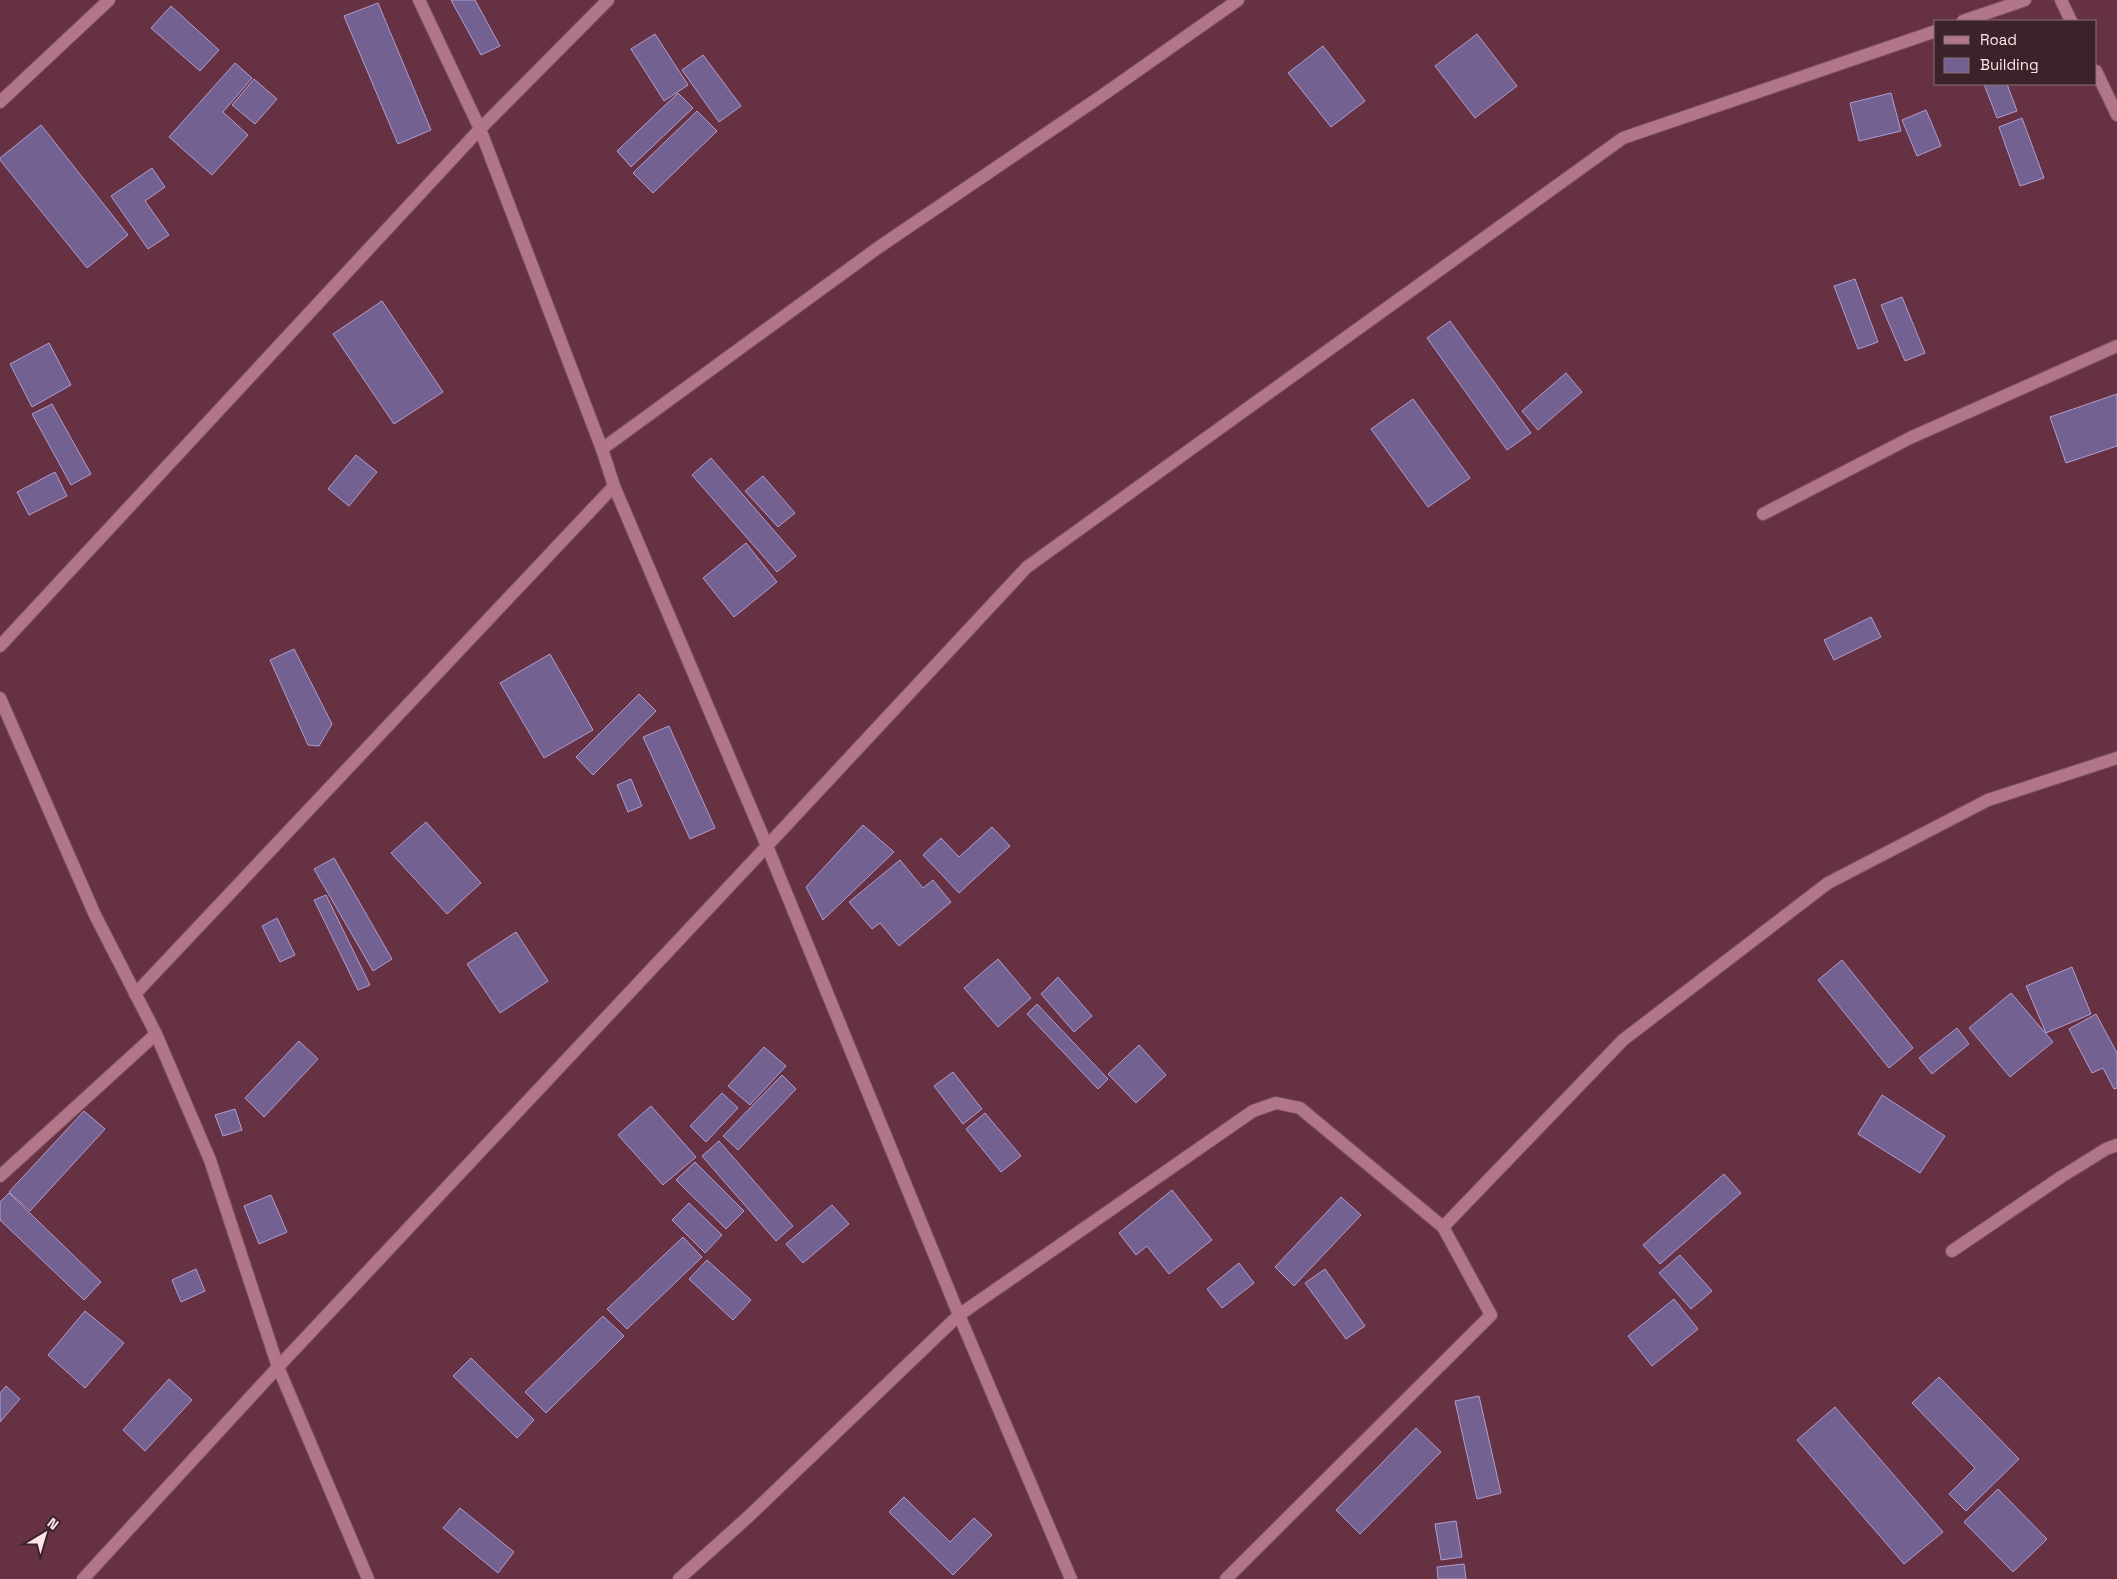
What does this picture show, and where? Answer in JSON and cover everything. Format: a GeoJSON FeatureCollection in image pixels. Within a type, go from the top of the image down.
{"type":"FeatureCollection","features":[{"type":"Feature","properties":{"kind":"street"},"geometry":{"type":"LineString","coordinates":[[0,102],[109,0]]}},
{"type":"Feature","properties":{"kind":"street"},"geometry":{"type":"LineString","coordinates":[[419,0],[480,129],[602,449],[614,486],[768,846],[959,1315],[1072,1579]]}},
{"type":"Feature","properties":{"kind":"street"},"geometry":{"type":"LineString","coordinates":[[0,646],[480,129],[608,0]]}},
{"type":"Feature","properties":{"kind":"street"},"geometry":{"type":"LineString","coordinates":[[602,449],[879,247],[1100,97],[1238,0]]}},
{"type":"Feature","properties":{"kind":"street"},"geometry":{"type":"LineString","coordinates":[[1966,20],[2025,0]]}},
{"type":"Feature","properties":{"kind":"street"},"geometry":{"type":"LineString","coordinates":[[2061,0],[2071,20]]}},
{"type":"Feature","properties":{"kind":"street"},"geometry":{"type":"LineString","coordinates":[[83,1579],[278,1366],[768,846],[1027,567],[1623,138],[1934,32]]}},
{"type":"Feature","properties":{"kind":"street"},"geometry":{"type":"LineString","coordinates":[[2097,73],[2117,115]]}},
{"type":"Feature","properties":{"kind":"street"},"geometry":{"type":"LineString","coordinates":[[1762,514],[1912,437],[2117,346]]}},
{"type":"Feature","properties":{"kind":"street"},"geometry":{"type":"LineString","coordinates":[[135,994],[614,486]]}},
{"type":"Feature","properties":{"kind":"street"},"geometry":{"type":"LineString","coordinates":[[0,698],[95,915],[156,1034],[210,1160],[278,1366],[368,1579]]}},
{"type":"Feature","properties":{"kind":"street"},"geometry":{"type":"LineString","coordinates":[[1443,1227],[1623,1040],[1828,883],[1988,800],[2117,758]]}},
{"type":"Feature","properties":{"kind":"street"},"geometry":{"type":"LineString","coordinates":[[0,1176],[156,1034]]}},
{"type":"Feature","properties":{"kind":"street"},"geometry":{"type":"LineString","coordinates":[[679,1579],[748,1517],[959,1315],[1253,1111],[1276,1103],[1300,1108],[1443,1227],[1491,1315],[1226,1579]]}},
{"type":"Feature","properties":{"kind":"street"},"geometry":{"type":"LineString","coordinates":[[1952,1250],[2061,1177],[2106,1149],[2117,1145]]}},
{"type":"Feature","properties":{"kind":"building"},"geometry":{"type":"Polygon","coordinates":[[[451,0],[475,0],[500,46],[481,55],[451,0]]]}},
{"type":"Feature","properties":{"kind":"building"},"geometry":{"type":"Polygon","coordinates":[[[378,3],[431,130],[398,144],[344,16],[378,3]]]}},
{"type":"Feature","properties":{"kind":"building"},"geometry":{"type":"Polygon","coordinates":[[[171,6],[219,50],[200,71],[151,28],[171,6]]]}},
{"type":"Feature","properties":{"kind":"building"},"geometry":{"type":"Polygon","coordinates":[[[655,34],[688,85],[664,101],[631,49],[655,34]]]}},
{"type":"Feature","properties":{"kind":"building"},"geometry":{"type":"Polygon","coordinates":[[[1477,34],[1517,86],[1475,118],[1435,66],[1477,34]]]}},
{"type":"Feature","properties":{"kind":"building"},"geometry":{"type":"Polygon","coordinates":[[[1323,46],[1365,101],[1331,127],[1288,73],[1323,46]]]}},
{"type":"Feature","properties":{"kind":"building"},"geometry":{"type":"Polygon","coordinates":[[[703,55],[741,106],[719,122],[682,70],[703,55]]]}},
{"type":"Feature","properties":{"kind":"building"},"geometry":{"type":"Polygon","coordinates":[[[235,63],[252,78],[223,112],[248,135],[212,175],[169,137],[235,63]]]}},
{"type":"Feature","properties":{"kind":"building"},"geometry":{"type":"Polygon","coordinates":[[[254,79],[277,99],[255,124],[232,105],[254,79]]]}},
{"type":"Feature","properties":{"kind":"building"},"geometry":{"type":"Polygon","coordinates":[[[1984,85],[2007,85],[2017,111],[1997,118],[1984,85]]]}},
{"type":"Feature","properties":{"kind":"building"},"geometry":{"type":"Polygon","coordinates":[[[678,93],[693,108],[631,167],[617,151],[678,93]]]}},
{"type":"Feature","properties":{"kind":"building"},"geometry":{"type":"Polygon","coordinates":[[[1891,93],[1901,131],[1859,141],[1850,103],[1891,93]]]}},
{"type":"Feature","properties":{"kind":"building"},"geometry":{"type":"Polygon","coordinates":[[[1926,110],[1941,146],[1917,156],[1902,120],[1926,110]]]}},
{"type":"Feature","properties":{"kind":"building"},"geometry":{"type":"Polygon","coordinates":[[[697,111],[717,131],[653,193],[633,173],[697,111]]]}},
{"type":"Feature","properties":{"kind":"building"},"geometry":{"type":"Polygon","coordinates":[[[2022,118],[2044,178],[2020,186],[1999,127],[2022,118]]]}},
{"type":"Feature","properties":{"kind":"building"},"geometry":{"type":"Polygon","coordinates":[[[41,125],[128,235],[87,268],[0,160],[0,158],[41,125]]]}},
{"type":"Feature","properties":{"kind":"building"},"geometry":{"type":"Polygon","coordinates":[[[152,168],[165,187],[145,201],[169,235],[148,249],[111,196],[152,168]]]}},
{"type":"Feature","properties":{"kind":"building"},"geometry":{"type":"Polygon","coordinates":[[[1855,279],[1878,342],[1858,349],[1834,286],[1855,279]]]}},
{"type":"Feature","properties":{"kind":"building"},"geometry":{"type":"Polygon","coordinates":[[[1902,297],[1925,353],[1905,361],[1881,305],[1902,297]]]}},
{"type":"Feature","properties":{"kind":"building"},"geometry":{"type":"Polygon","coordinates":[[[382,301],[443,392],[394,424],[333,334],[382,301]]]}},
{"type":"Feature","properties":{"kind":"building"},"geometry":{"type":"Polygon","coordinates":[[[1450,321],[1531,433],[1507,450],[1427,338],[1450,321]]]}},
{"type":"Feature","properties":{"kind":"building"},"geometry":{"type":"Polygon","coordinates":[[[49,343],[71,385],[32,407],[10,364],[49,343]]]}},
{"type":"Feature","properties":{"kind":"building"},"geometry":{"type":"Polygon","coordinates":[[[1566,373],[1582,392],[1538,430],[1522,411],[1566,373]]]}},
{"type":"Feature","properties":{"kind":"building"},"geometry":{"type":"Polygon","coordinates":[[[2117,394],[2117,446],[2066,463],[2050,417],[2117,394]]]}},
{"type":"Feature","properties":{"kind":"building"},"geometry":{"type":"Polygon","coordinates":[[[1413,399],[1470,478],[1428,507],[1371,429],[1413,399]]]}},
{"type":"Feature","properties":{"kind":"building"},"geometry":{"type":"Polygon","coordinates":[[[52,404],[91,474],[71,485],[32,414],[52,404]]]}},
{"type":"Feature","properties":{"kind":"building"},"geometry":{"type":"Polygon","coordinates":[[[356,455],[377,472],[349,506],[328,489],[356,455]]]}},
{"type":"Feature","properties":{"kind":"building"},"geometry":{"type":"Polygon","coordinates":[[[711,458],[796,556],[777,572],[692,475],[711,458]]]}},
{"type":"Feature","properties":{"kind":"building"},"geometry":{"type":"Polygon","coordinates":[[[55,472],[67,496],[29,515],[17,492],[55,472]]]}},
{"type":"Feature","properties":{"kind":"building"},"geometry":{"type":"Polygon","coordinates":[[[763,476],[795,513],[778,527],[745,491],[763,476]]]}},
{"type":"Feature","properties":{"kind":"building"},"geometry":{"type":"Polygon","coordinates":[[[746,543],[777,582],[734,617],[703,578],[746,543]]]}},
{"type":"Feature","properties":{"kind":"building"},"geometry":{"type":"Polygon","coordinates":[[[1871,617],[1881,637],[1834,660],[1824,640],[1871,617]]]}},
{"type":"Feature","properties":{"kind":"building"},"geometry":{"type":"Polygon","coordinates":[[[294,649],[332,724],[319,746],[308,745],[270,660],[294,649]]]}},
{"type":"Feature","properties":{"kind":"building"},"geometry":{"type":"Polygon","coordinates":[[[550,654],[593,730],[544,758],[500,683],[550,654]]]}},
{"type":"Feature","properties":{"kind":"building"},"geometry":{"type":"Polygon","coordinates":[[[639,694],[656,711],[593,775],[576,757],[639,694]]]}},
{"type":"Feature","properties":{"kind":"building"},"geometry":{"type":"Polygon","coordinates":[[[669,726],[715,828],[690,839],[643,737],[669,726]]]}},
{"type":"Feature","properties":{"kind":"building"},"geometry":{"type":"Polygon","coordinates":[[[631,779],[642,806],[628,812],[617,785],[631,779]]]}},
{"type":"Feature","properties":{"kind":"building"},"geometry":{"type":"Polygon","coordinates":[[[426,822],[481,883],[447,914],[391,853],[426,822]]]}},
{"type":"Feature","properties":{"kind":"building"},"geometry":{"type":"Polygon","coordinates":[[[863,825],[894,852],[823,920],[806,887],[863,825]]]}},
{"type":"Feature","properties":{"kind":"building"},"geometry":{"type":"Polygon","coordinates":[[[992,827],[1010,846],[959,893],[923,855],[941,838],[959,857],[992,827]]]}},
{"type":"Feature","properties":{"kind":"building"},"geometry":{"type":"Polygon","coordinates":[[[334,858],[392,959],[373,971],[314,869],[334,858]]]}},
{"type":"Feature","properties":{"kind":"building"},"geometry":{"type":"Polygon","coordinates":[[[900,860],[923,888],[933,880],[951,902],[899,946],[880,923],[872,929],[849,902],[900,860]]]}},
{"type":"Feature","properties":{"kind":"building"},"geometry":{"type":"Polygon","coordinates":[[[326,895],[370,985],[358,990],[314,900],[326,895]]]}},
{"type":"Feature","properties":{"kind":"building"},"geometry":{"type":"Polygon","coordinates":[[[277,918],[295,955],[280,962],[262,926],[277,918]]]}},
{"type":"Feature","properties":{"kind":"building"},"geometry":{"type":"Polygon","coordinates":[[[516,932],[548,981],[500,1013],[467,964],[516,932]]]}},
{"type":"Feature","properties":{"kind":"building"},"geometry":{"type":"Polygon","coordinates":[[[998,959],[1031,998],[998,1027],[964,988],[998,959]]]}},
{"type":"Feature","properties":{"kind":"building"},"geometry":{"type":"Polygon","coordinates":[[[1842,960],[1913,1048],[1889,1068],[1818,980],[1842,960]]]}},
{"type":"Feature","properties":{"kind":"building"},"geometry":{"type":"Polygon","coordinates":[[[2072,967],[2091,1014],[2046,1033],[2026,986],[2072,967]]]}},
{"type":"Feature","properties":{"kind":"building"},"geometry":{"type":"Polygon","coordinates":[[[1058,977],[1092,1016],[1074,1032],[1041,994],[1058,977]]]}},
{"type":"Feature","properties":{"kind":"building"},"geometry":{"type":"Polygon","coordinates":[[[2011,993],[2053,1042],[2010,1077],[1969,1028],[2011,993]]]}},
{"type":"Feature","properties":{"kind":"building"},"geometry":{"type":"Polygon","coordinates":[[[1037,1004],[1108,1079],[1098,1089],[1027,1014],[1037,1004]]]}},
{"type":"Feature","properties":{"kind":"building"},"geometry":{"type":"Polygon","coordinates":[[[2096,1014],[2117,1053],[2117,1088],[2114,1089],[2103,1068],[2092,1073],[2069,1029],[2096,1014]]]}},
{"type":"Feature","properties":{"kind":"building"},"geometry":{"type":"Polygon","coordinates":[[[1957,1028],[1969,1044],[1932,1074],[1919,1058],[1957,1028]]]}},
{"type":"Feature","properties":{"kind":"building"},"geometry":{"type":"Polygon","coordinates":[[[299,1041],[318,1059],[264,1117],[245,1098],[299,1041]]]}},
{"type":"Feature","properties":{"kind":"building"},"geometry":{"type":"Polygon","coordinates":[[[1139,1045],[1166,1075],[1136,1103],[1108,1074],[1139,1045]]]}},
{"type":"Feature","properties":{"kind":"building"},"geometry":{"type":"Polygon","coordinates":[[[764,1047],[786,1066],[750,1105],[728,1086],[764,1047]]]}},
{"type":"Feature","properties":{"kind":"building"},"geometry":{"type":"Polygon","coordinates":[[[953,1072],[982,1109],[963,1124],[934,1086],[953,1072]]]}},
{"type":"Feature","properties":{"kind":"building"},"geometry":{"type":"Polygon","coordinates":[[[782,1075],[796,1089],[738,1150],[723,1136],[782,1075]]]}},
{"type":"Feature","properties":{"kind":"building"},"geometry":{"type":"Polygon","coordinates":[[[722,1093],[738,1108],[706,1142],[690,1126],[722,1093]]]}},
{"type":"Feature","properties":{"kind":"building"},"geometry":{"type":"Polygon","coordinates":[[[1882,1095],[1945,1136],[1920,1173],[1858,1134],[1882,1095]]]}},
{"type":"Feature","properties":{"kind":"building"},"geometry":{"type":"Polygon","coordinates":[[[651,1106],[696,1157],[663,1185],[618,1135],[651,1106]]]}},
{"type":"Feature","properties":{"kind":"building"},"geometry":{"type":"Polygon","coordinates":[[[235,1109],[242,1130],[223,1136],[215,1115],[235,1109]]]}},
{"type":"Feature","properties":{"kind":"building"},"geometry":{"type":"Polygon","coordinates":[[[84,1111],[105,1129],[30,1211],[9,1192],[84,1111]]]}},
{"type":"Feature","properties":{"kind":"building"},"geometry":{"type":"Polygon","coordinates":[[[985,1113],[1021,1156],[1001,1172],[966,1129],[985,1113]]]}},
{"type":"Feature","properties":{"kind":"building"},"geometry":{"type":"Polygon","coordinates":[[[719,1141],[793,1226],[776,1241],[702,1156],[719,1141]]]}},
{"type":"Feature","properties":{"kind":"building"},"geometry":{"type":"Polygon","coordinates":[[[695,1162],[744,1211],[726,1229],[676,1180],[695,1162]]]}},
{"type":"Feature","properties":{"kind":"building"},"geometry":{"type":"Polygon","coordinates":[[[1724,1174],[1741,1193],[1660,1264],[1643,1245],[1724,1174]]]}},
{"type":"Feature","properties":{"kind":"building"},"geometry":{"type":"Polygon","coordinates":[[[1172,1190],[1212,1240],[1169,1274],[1147,1246],[1136,1255],[1119,1233],[1172,1190]]]}},
{"type":"Feature","properties":{"kind":"building"},"geometry":{"type":"Polygon","coordinates":[[[9,1193],[101,1282],[84,1300],[0,1220],[0,1202],[9,1193]]]}},
{"type":"Feature","properties":{"kind":"building"},"geometry":{"type":"Polygon","coordinates":[[[271,1195],[287,1232],[259,1244],[244,1206],[271,1195]]]}},
{"type":"Feature","properties":{"kind":"building"},"geometry":{"type":"Polygon","coordinates":[[[1341,1197],[1361,1215],[1294,1286],[1275,1267],[1341,1197]]]}},
{"type":"Feature","properties":{"kind":"building"},"geometry":{"type":"Polygon","coordinates":[[[689,1203],[722,1235],[705,1253],[672,1220],[689,1203]]]}},
{"type":"Feature","properties":{"kind":"building"},"geometry":{"type":"Polygon","coordinates":[[[832,1205],[849,1224],[803,1263],[786,1244],[832,1205]]]}},
{"type":"Feature","properties":{"kind":"building"},"geometry":{"type":"Polygon","coordinates":[[[683,1237],[702,1257],[627,1329],[607,1309],[683,1237]]]}},
{"type":"Feature","properties":{"kind":"building"},"geometry":{"type":"Polygon","coordinates":[[[1680,1255],[1712,1291],[1691,1309],[1659,1273],[1680,1255]]]}},
{"type":"Feature","properties":{"kind":"building"},"geometry":{"type":"Polygon","coordinates":[[[707,1260],[751,1300],[733,1320],[689,1279],[707,1260]]]}},
{"type":"Feature","properties":{"kind":"building"},"geometry":{"type":"Polygon","coordinates":[[[1239,1263],[1254,1283],[1222,1308],[1207,1289],[1239,1263]]]}},
{"type":"Feature","properties":{"kind":"building"},"geometry":{"type":"Polygon","coordinates":[[[196,1269],[205,1291],[181,1302],[172,1280],[196,1269]]]}},
{"type":"Feature","properties":{"kind":"building"},"geometry":{"type":"Polygon","coordinates":[[[1325,1269],[1365,1326],[1346,1339],[1305,1283],[1325,1269]]]}},
{"type":"Feature","properties":{"kind":"building"},"geometry":{"type":"Polygon","coordinates":[[[1674,1299],[1698,1329],[1652,1366],[1628,1336],[1674,1299]]]}},
{"type":"Feature","properties":{"kind":"building"},"geometry":{"type":"Polygon","coordinates":[[[85,1311],[124,1343],[85,1388],[48,1355],[85,1311]]]}},
{"type":"Feature","properties":{"kind":"building"},"geometry":{"type":"Polygon","coordinates":[[[603,1316],[624,1336],[546,1413],[525,1392],[603,1316]]]}},
{"type":"Feature","properties":{"kind":"building"},"geometry":{"type":"Polygon","coordinates":[[[471,1358],[534,1420],[517,1438],[453,1376],[471,1358]]]}},
{"type":"Feature","properties":{"kind":"building"},"geometry":{"type":"Polygon","coordinates":[[[1939,1377],[2019,1459],[1966,1511],[1949,1494],[1975,1468],[1912,1403],[1939,1377]]]}},
{"type":"Feature","properties":{"kind":"building"},"geometry":{"type":"Polygon","coordinates":[[[169,1379],[192,1400],[145,1451],[123,1430],[169,1379]]]}},
{"type":"Feature","properties":{"kind":"building"},"geometry":{"type":"Polygon","coordinates":[[[6,1386],[20,1399],[0,1422],[0,1393],[6,1386]]]}},
{"type":"Feature","properties":{"kind":"building"},"geometry":{"type":"Polygon","coordinates":[[[1479,1396],[1501,1493],[1477,1499],[1455,1401],[1479,1396]]]}},
{"type":"Feature","properties":{"kind":"building"},"geometry":{"type":"Polygon","coordinates":[[[1835,1407],[1943,1532],[1904,1564],[1797,1440],[1835,1407]]]}},
{"type":"Feature","properties":{"kind":"building"},"geometry":{"type":"Polygon","coordinates":[[[1416,1428],[1441,1452],[1360,1534],[1336,1510],[1416,1428]]]}},
{"type":"Feature","properties":{"kind":"building"},"geometry":{"type":"Polygon","coordinates":[[[1998,1489],[2047,1539],[2013,1572],[1964,1522],[1998,1489]]]}},
{"type":"Feature","properties":{"kind":"building"},"geometry":{"type":"Polygon","coordinates":[[[904,1497],[950,1542],[974,1518],[992,1535],[953,1575],[889,1512],[904,1497]]]}},
{"type":"Feature","properties":{"kind":"building"},"geometry":{"type":"Polygon","coordinates":[[[460,1508],[514,1552],[498,1573],[443,1528],[460,1508]]]}},
{"type":"Feature","properties":{"kind":"building"},"geometry":{"type":"Polygon","coordinates":[[[1456,1521],[1462,1557],[1441,1560],[1435,1524],[1456,1521]]]}},
{"type":"Feature","properties":{"kind":"building"},"geometry":{"type":"Polygon","coordinates":[[[1464,1564],[1466,1579],[1438,1579],[1437,1567],[1464,1564]]]}}]}
